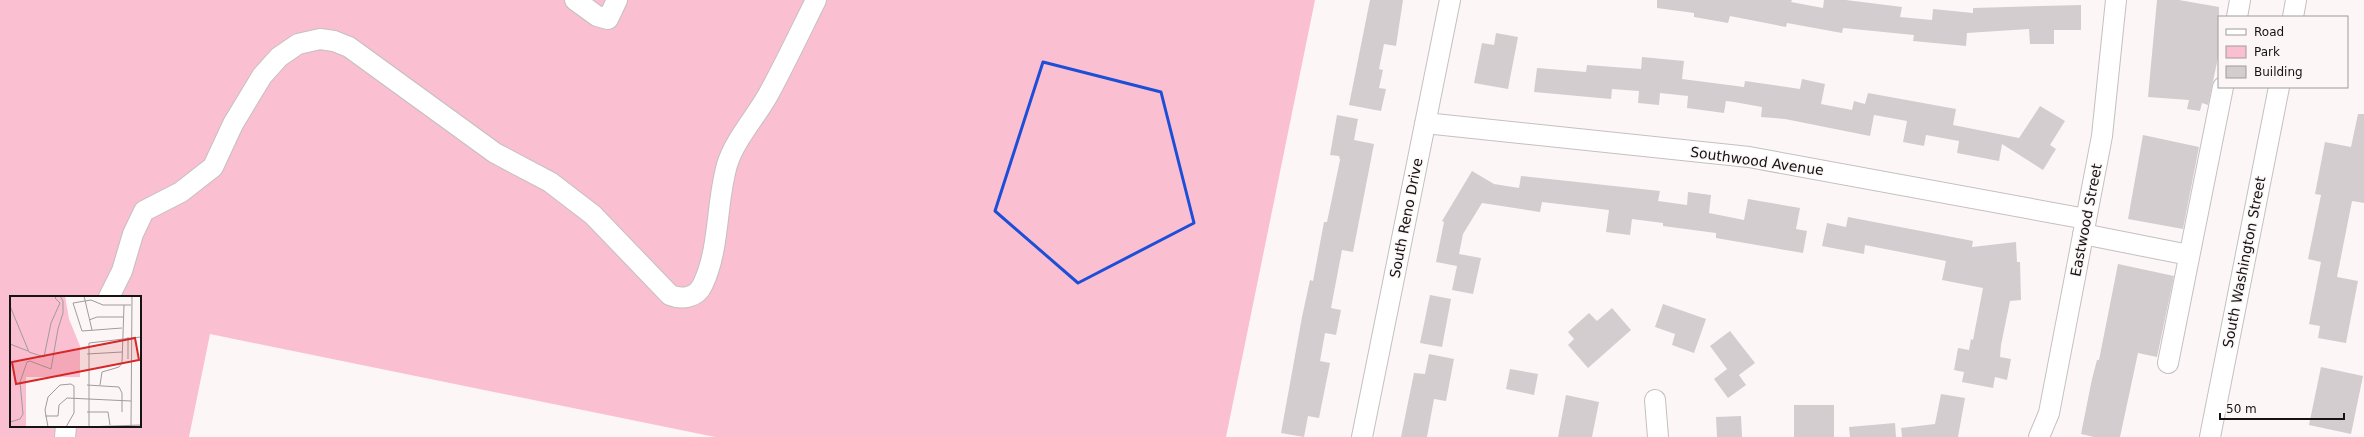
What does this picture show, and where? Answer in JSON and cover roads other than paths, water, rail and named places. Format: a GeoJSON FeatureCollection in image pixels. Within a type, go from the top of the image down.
{"type":"FeatureCollection","features":[{"type":"Feature","properties":{"kind":"street"},"geometry":{"type":"LineString","coordinates":[[575,0],[597,16],[608,19],[617,0]]}},
{"type":"Feature","properties":{"kind":"street"},"geometry":{"type":"LineString","coordinates":[[110,296],[122,271],[133,234],[144,212],[181,192],[213,167],[234,124],[262,76],[279,57],[298,44],[320,39],[334,41],[349,47],[495,153],[550,182],[593,215],[670,296],[679,299],[690,297],[703,286],[711,258],[727,166],[733,149],[768,94],[816,0]]}},
{"type":"Feature","properties":{"kind":"street","name":"South Reno Drive"},"geometry":{"type":"LineString","coordinates":[[1362,437],[1450,0]]}},
{"type":"Feature","properties":{"kind":"street","name":"Eastwood Street"},"geometry":{"type":"LineString","coordinates":[[2039,437],[2049,413],[2102,136],[2116,0]]}},
{"type":"Feature","properties":{"kind":"street"},"geometry":{"type":"LineString","coordinates":[[2237,16],[2240,0]]}},
{"type":"Feature","properties":{"kind":"street"},"geometry":{"type":"LineString","coordinates":[[2293,16],[2296,0]]}},
{"type":"Feature","properties":{"kind":"street"},"geometry":{"type":"LineString","coordinates":[[2168,363],[2223,88]]}},
{"type":"Feature","properties":{"kind":"street","name":"South Washington Street"},"geometry":{"type":"LineString","coordinates":[[2210,437],[2279,88]]}},
{"type":"Feature","properties":{"kind":"street","name":"Southwood Avenue"},"geometry":{"type":"LineString","coordinates":[[1426,123],[1749,157],[2084,226],[2189,255]]}},
{"type":"Feature","properties":{"kind":"street"},"geometry":{"type":"LineString","coordinates":[[1655,400],[1658,437]]}},
{"type":"Feature","properties":{"kind":"street"},"geometry":{"type":"LineString","coordinates":[[65,437],[66,427]]}}]}
